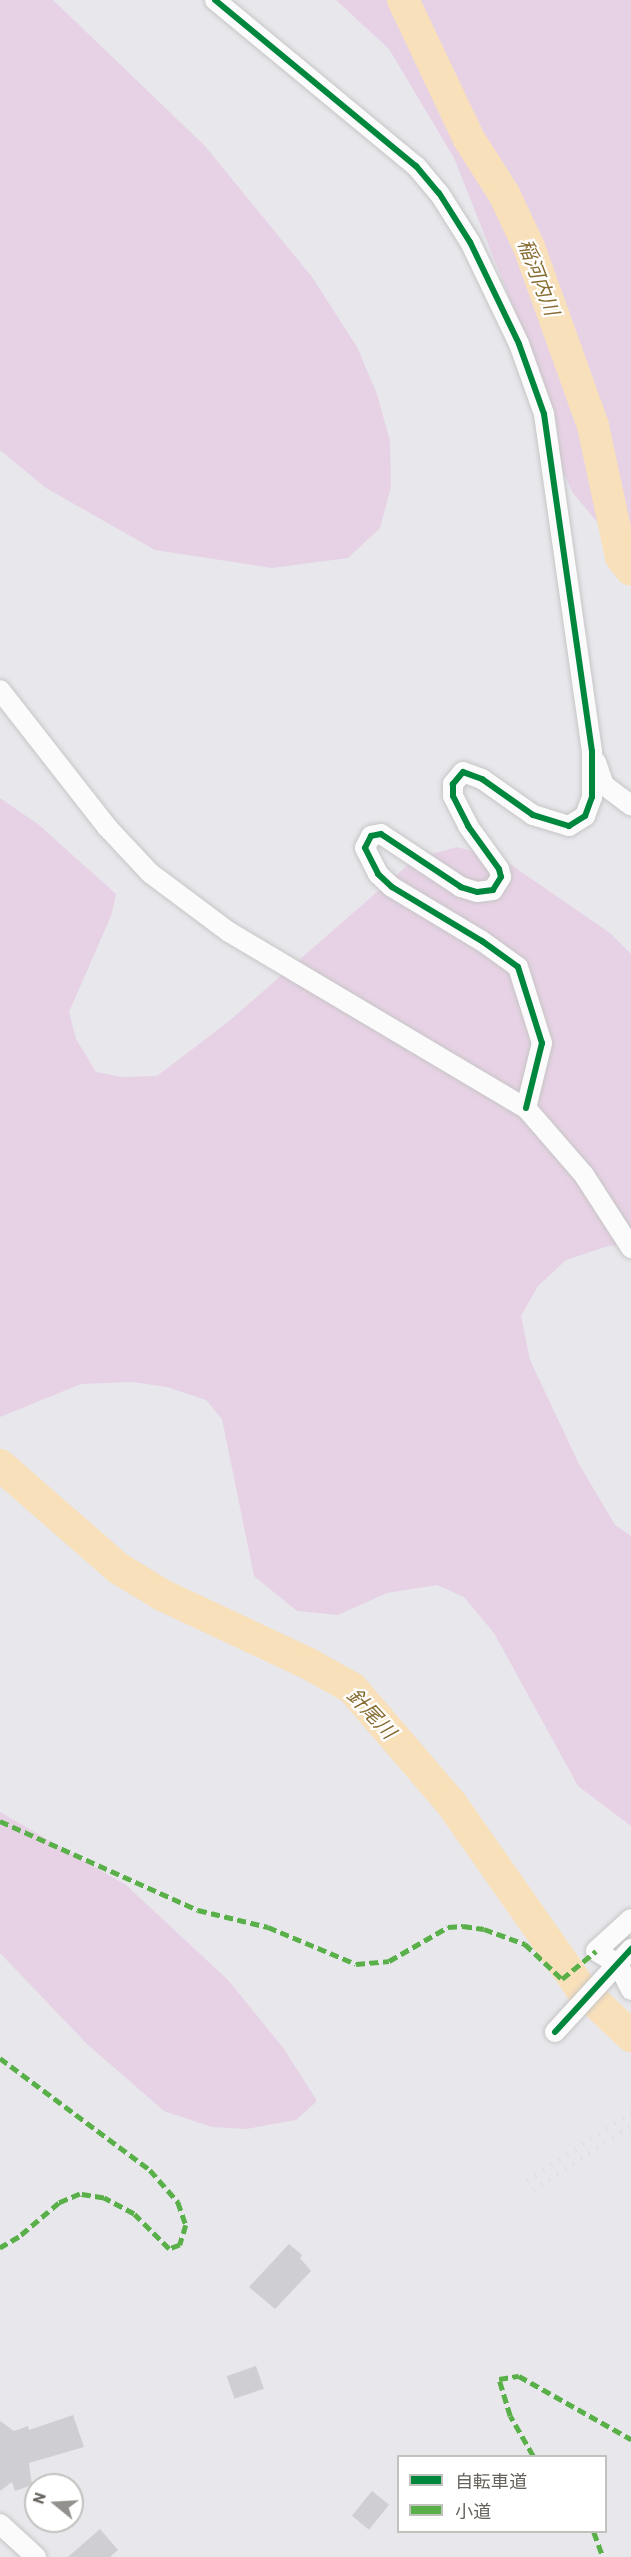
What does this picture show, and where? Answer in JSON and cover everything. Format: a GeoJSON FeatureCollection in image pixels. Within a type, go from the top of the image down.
{"type":"FeatureCollection","features":[{"type":"Feature","properties":{"kind":"street"},"geometry":{"type":"LineString","coordinates":[[214,0],[416,166],[439,193],[471,242],[519,344],[544,414],[592,751],[592,797],[585,816],[569,826],[533,815],[482,779],[463,772],[453,784],[453,796],[468,826],[499,869],[501,877],[493,890],[477,892],[461,887],[381,834],[371,836],[365,848],[378,874],[392,887],[482,941],[518,967],[542,1043],[526,1107]]}},
{"type":"Feature","properties":{"kind":"street"},"geometry":{"type":"LineString","coordinates":[[0,690],[107,827],[150,873],[229,932],[526,1107],[584,1175],[631,1248]]}},
{"type":"Feature","properties":{"kind":"street"},"geometry":{"type":"LineString","coordinates":[[592,751],[604,784],[631,806]]}},
{"type":"Feature","properties":{"kind":"street"},"geometry":{"type":"LineString","coordinates":[[631,1919],[596,1951],[615,1967],[631,1990]]}},
{"type":"Feature","properties":{"kind":"street"},"geometry":{"type":"LineString","coordinates":[[555,2032],[631,1949]]}},
{"type":"Feature","properties":{"kind":"street"},"geometry":{"type":"LineString","coordinates":[[0,2524],[36,2557]]}},
{"type":"Feature","properties":{"kind":"shaded area"},"geometry":{"type":"Polygon","coordinates":[[[0,0],[53,0],[205,146],[312,277],[357,347],[377,394],[390,441],[391,487],[380,528],[348,558],[272,568],[155,550],[46,488],[0,450],[0,0]]]}},
{"type":"Feature","properties":{"kind":"shaded area"},"geometry":{"type":"Polygon","coordinates":[[[336,0],[631,0],[631,563],[573,493],[532,408],[517,317],[454,158],[389,49],[336,0]]]}},
{"type":"Feature","properties":{"kind":"shaded area"},"geometry":{"type":"Polygon","coordinates":[[[0,798],[39,825],[116,894],[111,916],[69,1012],[76,1039],[96,1072],[122,1077],[157,1076],[228,1022],[416,858],[457,847],[504,860],[610,933],[631,954],[631,1245],[608,1246],[566,1260],[538,1286],[521,1316],[530,1360],[579,1464],[615,1525],[631,1536],[631,1826],[578,1786],[494,1633],[464,1597],[437,1585],[387,1593],[338,1615],[297,1611],[254,1576],[222,1419],[206,1400],[167,1387],[132,1382],[81,1384],[0,1417],[0,798]]]}},
{"type":"Feature","properties":{"kind":"shaded area"},"geometry":{"type":"Polygon","coordinates":[[[0,1812],[126,1885],[228,1980],[284,2049],[317,2101],[296,2120],[246,2129],[212,2127],[164,2111],[87,2044],[0,1953],[0,1812]]]}},
{"type":"Feature","properties":{"kind":"building"},"geometry":{"type":"Polygon","coordinates":[[[289,2244],[302,2255],[300,2258],[311,2271],[275,2309],[249,2287],[289,2244]]]}},
{"type":"Feature","properties":{"kind":"building"},"geometry":{"type":"Polygon","coordinates":[[[256,2366],[264,2389],[235,2399],[227,2376],[256,2366]]]}},
{"type":"Feature","properties":{"kind":"building"},"geometry":{"type":"Polygon","coordinates":[[[73,2415],[84,2447],[29,2463],[30,2473],[24,2473],[24,2488],[15,2491],[12,2482],[0,2491],[0,2421],[14,2431],[28,2426],[29,2430],[73,2415]]]}},
{"type":"Feature","properties":{"kind":"building"},"geometry":{"type":"Polygon","coordinates":[[[372,2491],[389,2505],[369,2530],[352,2516],[372,2491]]]}},
{"type":"Feature","properties":{"kind":"building"},"geometry":{"type":"Polygon","coordinates":[[[100,2529],[118,2550],[110,2557],[68,2557],[100,2529]]]}},
{"type":"Feature","properties":{"kind":"waterway","name":"稲河内川"},"geometry":{"type":"LineString","coordinates":[[403,0],[469,139],[504,194],[529,247],[593,426],[621,557],[631,570]]}},
{"type":"Feature","properties":{"kind":"waterway","name":"針尾川"},"geometry":{"type":"LineString","coordinates":[[0,1465],[118,1568],[162,1595],[309,1664],[352,1688],[451,1803],[581,1989],[631,2036]]}},
{"type":"Feature","properties":{"kind":"railway"},"geometry":{"type":"LineString","coordinates":[[527,2181],[631,2112]]}},
{"type":"Feature","properties":{"kind":"railway"},"geometry":{"type":"LineString","coordinates":[[533,2190],[631,2125]]}},
{"type":"Feature","properties":{"kind":"marked path"},"geometry":{"type":"LineString","coordinates":[[0,1821],[198,1910],[268,1927],[356,1964],[389,1961],[448,1927],[463,1926],[484,1929],[525,1944],[562,1979],[596,1951]]}},
{"type":"Feature","properties":{"kind":"marked path"},"geometry":{"type":"LineString","coordinates":[[0,2058],[150,2170],[178,2202],[186,2225],[180,2245],[169,2249],[134,2214],[104,2198],[80,2194],[59,2203],[19,2237],[0,2248]]}},
{"type":"Feature","properties":{"kind":"marked path"},"geometry":{"type":"LineString","coordinates":[[532,2455],[510,2416],[499,2379],[519,2376],[631,2439]]}},
{"type":"Feature","properties":{"kind":"marked path"},"geometry":{"type":"LineString","coordinates":[[594,2533],[603,2557]]}},
{"type":"Feature","properties":{"kind":"cycle path"},"geometry":{"type":"LineString","coordinates":[[215,0],[416,166],[439,193],[470,242],[519,344],[544,414],[592,751],[592,797],[585,816],[569,826],[533,815],[482,779],[463,772],[453,784],[453,796],[468,826],[499,869],[501,877],[493,890],[477,892],[461,887],[381,834],[371,836],[365,848],[378,874],[392,887],[482,941],[518,967],[542,1043],[526,1108]]}},
{"type":"Feature","properties":{"kind":"cycle path"},"geometry":{"type":"LineString","coordinates":[[555,2032],[631,1949]]}}]}
